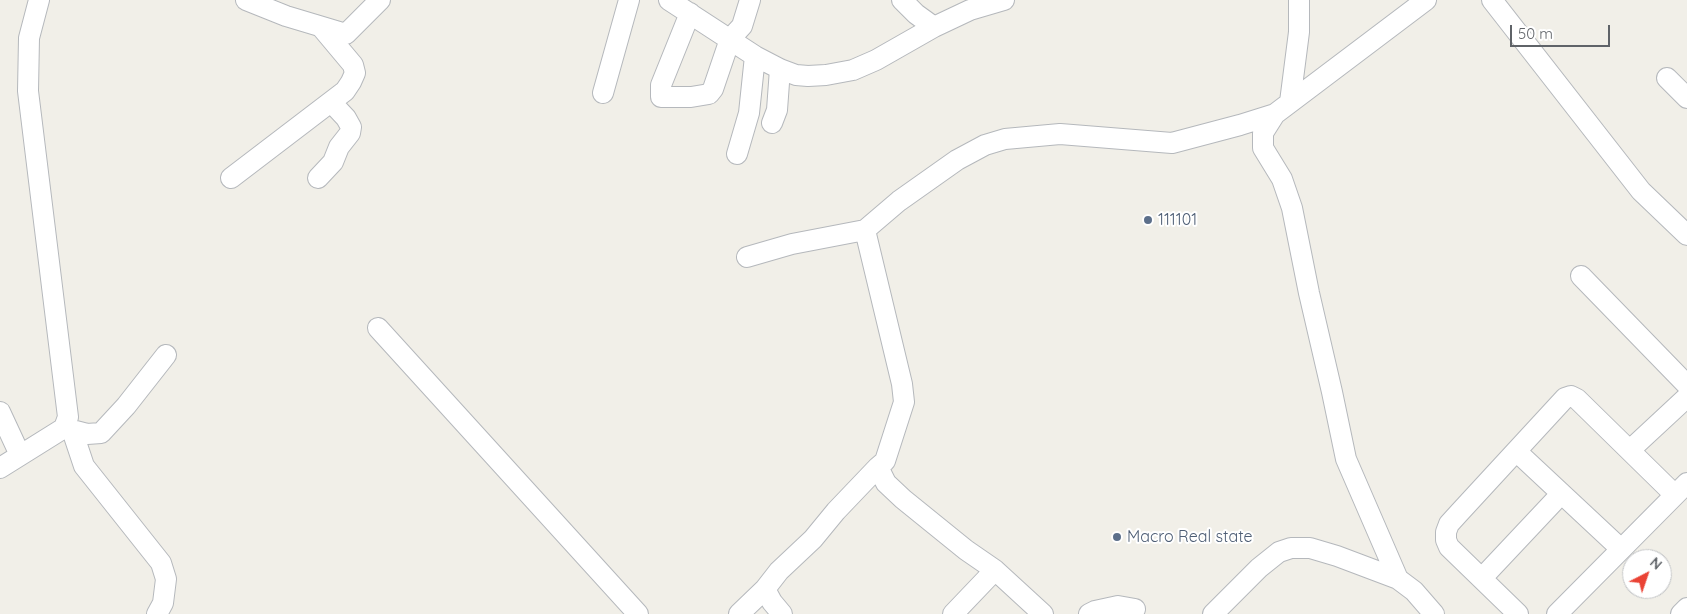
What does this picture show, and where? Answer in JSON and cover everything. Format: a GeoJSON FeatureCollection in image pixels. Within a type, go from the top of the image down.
{"type":"FeatureCollection","features":[{"type":"Feature","properties":{"kind":"street"},"geometry":{"type":"LineString","coordinates":[[39,0],[28,38],[28,83],[68,429],[84,466],[161,563],[166,579],[163,603],[158,614]]}},
{"type":"Feature","properties":{"kind":"street"},"geometry":{"type":"LineString","coordinates":[[246,0],[322,28],[346,34],[380,0]]}},
{"type":"Feature","properties":{"kind":"street"},"geometry":{"type":"LineString","coordinates":[[603,93],[629,0]]}},
{"type":"Feature","properties":{"kind":"street"},"geometry":{"type":"LineString","coordinates":[[669,0],[755,56],[780,69],[808,76],[853,70],[876,60],[934,27],[970,10],[1004,0]]}},
{"type":"Feature","properties":{"kind":"street"},"geometry":{"type":"LineString","coordinates":[[690,13],[661,85],[661,96],[691,98],[709,94],[713,89],[730,39],[742,26],[750,0]]}},
{"type":"Feature","properties":{"kind":"street"},"geometry":{"type":"LineString","coordinates":[[902,0],[916,14],[934,27]]}},
{"type":"Feature","properties":{"kind":"street"},"geometry":{"type":"LineString","coordinates":[[1299,0],[1299,32],[1282,108],[1263,133],[1263,148],[1282,179],[1292,208],[1346,460],[1398,579]]}},
{"type":"Feature","properties":{"kind":"street"},"geometry":{"type":"LineString","coordinates":[[747,257],[792,244],[865,230],[899,201],[984,144],[1005,139],[1060,134],[1172,143],[1240,126],[1282,108],[1426,0]]}},
{"type":"Feature","properties":{"kind":"street"},"geometry":{"type":"LineString","coordinates":[[1492,0],[1641,191],[1687,235]]}},
{"type":"Feature","properties":{"kind":"street"},"geometry":{"type":"LineString","coordinates":[[231,178],[346,91],[355,74],[352,65],[322,28]]}},
{"type":"Feature","properties":{"kind":"street"},"geometry":{"type":"LineString","coordinates":[[737,154],[749,113],[755,56]]}},
{"type":"Feature","properties":{"kind":"street"},"geometry":{"type":"LineString","coordinates":[[772,123],[777,110],[780,69]]}},
{"type":"Feature","properties":{"kind":"street"},"geometry":{"type":"LineString","coordinates":[[1667,78],[1687,98]]}},
{"type":"Feature","properties":{"kind":"street"},"geometry":{"type":"LineString","coordinates":[[318,178],[332,162],[339,147],[350,133],[351,127],[346,118],[331,102]]}},
{"type":"Feature","properties":{"kind":"street"},"geometry":{"type":"LineString","coordinates":[[739,614],[765,589],[779,571],[812,539],[836,511],[885,461],[904,402],[902,384],[865,230]]}},
{"type":"Feature","properties":{"kind":"street"},"geometry":{"type":"LineString","coordinates":[[1581,276],[1687,385]]}},
{"type":"Feature","properties":{"kind":"street"},"geometry":{"type":"LineString","coordinates":[[378,328],[638,614]]}},
{"type":"Feature","properties":{"kind":"street"},"geometry":{"type":"LineString","coordinates":[[0,468],[68,429],[87,434],[100,433],[126,406],[166,355]]}},
{"type":"Feature","properties":{"kind":"street"},"geometry":{"type":"LineString","coordinates":[[1518,614],[1449,547],[1446,540],[1446,532],[1449,524],[1565,398],[1572,396],[1577,398],[1630,450],[1681,489],[1557,614]]}},
{"type":"Feature","properties":{"kind":"street"},"geometry":{"type":"LineString","coordinates":[[1630,450],[1687,397]]}},
{"type":"Feature","properties":{"kind":"street"},"geometry":{"type":"LineString","coordinates":[[0,412],[20,455]]}},
{"type":"Feature","properties":{"kind":"street"},"geometry":{"type":"LineString","coordinates":[[1516,451],[1621,549]]}},
{"type":"Feature","properties":{"kind":"street"},"geometry":{"type":"LineString","coordinates":[[878,468],[886,483],[903,499],[966,550],[995,570],[1043,614]]}},
{"type":"Feature","properties":{"kind":"street"},"geometry":{"type":"LineString","coordinates":[[1482,578],[1561,494]]}},
{"type":"Feature","properties":{"kind":"street"},"geometry":{"type":"LineString","coordinates":[[1216,613],[1259,568],[1279,552],[1291,548],[1310,548],[1398,579],[1414,592],[1434,614]]}},
{"type":"Feature","properties":{"kind":"street"},"geometry":{"type":"LineString","coordinates":[[953,614],[995,570]]}},
{"type":"Feature","properties":{"kind":"street"},"geometry":{"type":"LineString","coordinates":[[765,589],[782,614]]}},
{"type":"Feature","properties":{"kind":"street"},"geometry":{"type":"LineString","coordinates":[[1089,614],[1118,606],[1135,609]]}},
{"type":"Feature","properties":{"kind":"street"},"geometry":{"type":"LineString","coordinates":[[1681,614],[1687,608]]}},
{"type":"Feature","properties":{"kind":"place","name":"111101"},"geometry":{"type":"Point","coordinates":[1148,220]}},
{"type":"Feature","properties":{"kind":"place","name":"Macro Real state"},"geometry":{"type":"Point","coordinates":[1117,537]}}]}
